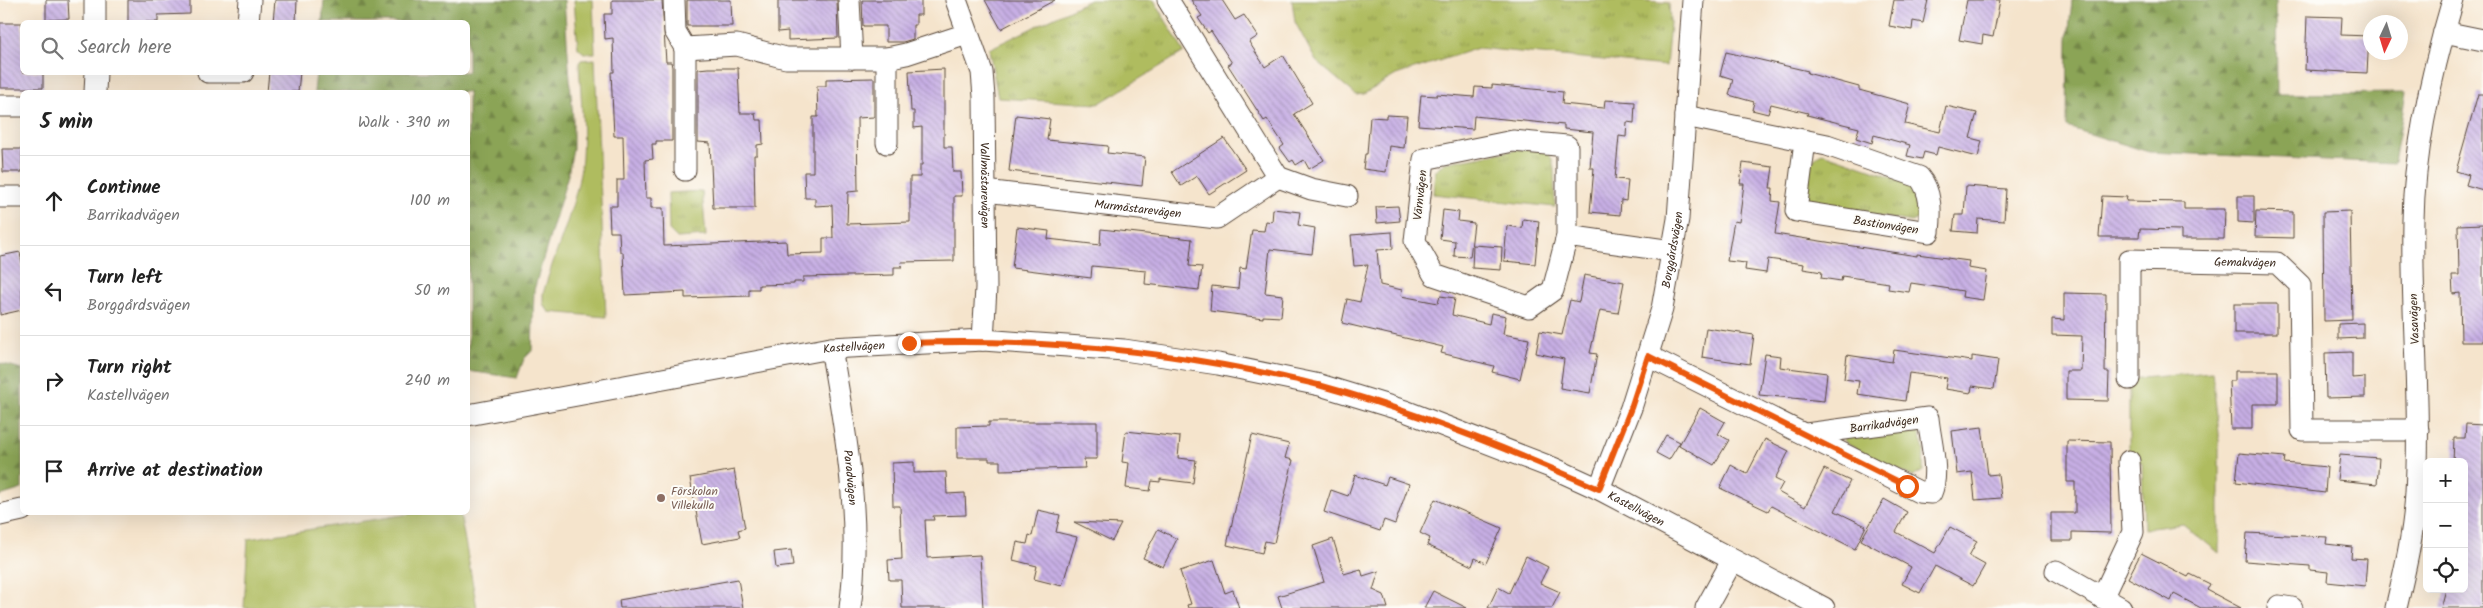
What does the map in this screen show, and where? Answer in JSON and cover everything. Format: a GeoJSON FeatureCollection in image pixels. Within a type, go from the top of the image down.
{"type":"FeatureCollection","features":[{"type":"Feature","properties":{"kind":"street"},"geometry":{"type":"LineString","coordinates":[[95,0],[95,20]]}},
{"type":"Feature","properties":{"kind":"street"},"geometry":{"type":"LineString","coordinates":[[248,20],[250,0]]}},
{"type":"Feature","properties":{"kind":"street"},"geometry":{"type":"LineString","coordinates":[[674,0],[675,31],[685,48],[685,170]]}},
{"type":"Feature","properties":{"kind":"street"},"geometry":{"type":"LineString","coordinates":[[849,0],[852,58]]}},
{"type":"Feature","properties":{"kind":"street","name":"Vallmästarevägen"},"geometry":{"type":"LineString","coordinates":[[956,0],[982,80],[986,288],[983,340]]}},
{"type":"Feature","properties":{"kind":"street"},"geometry":{"type":"LineString","coordinates":[[1168,0],[1278,177],[1311,189],[1347,196]]}},
{"type":"Feature","properties":{"kind":"street","name":"Borggårdsvägen"},"geometry":{"type":"LineString","coordinates":[[1599,489],[1631,408],[1662,309],[1678,219],[1693,0]]}},
{"type":"Feature","properties":{"kind":"street","name":"Vasavägen"},"geometry":{"type":"LineString","coordinates":[[2396,608],[2408,558],[2416,494],[2418,430],[2412,297],[2415,179],[2444,32],[2453,0]]}},
{"type":"Feature","properties":{"kind":"street"},"geometry":{"type":"LineString","coordinates":[[2444,32],[2483,40]]}},
{"type":"Feature","properties":{"kind":"street"},"geometry":{"type":"LineString","coordinates":[[685,48],[737,45],[786,58],[887,58],[906,54],[967,34]]}},
{"type":"Feature","properties":{"kind":"street"},"geometry":{"type":"LineString","coordinates":[[887,58],[887,143]]}},
{"type":"Feature","properties":{"kind":"street"},"geometry":{"type":"LineString","coordinates":[[96,75],[96,90]]}},
{"type":"Feature","properties":{"kind":"street"},"geometry":{"type":"LineString","coordinates":[[243,75],[243,90]]}},
{"type":"Feature","properties":{"kind":"street"},"geometry":{"type":"LineString","coordinates":[[0,106],[20,106]]}},
{"type":"Feature","properties":{"kind":"street","name":"Bastionvägen"},"geometry":{"type":"LineString","coordinates":[[1686,116],[1805,140],[1827,145],[1918,177],[1926,185],[1928,194],[1931,214],[1929,232],[1796,211],[1805,140]]}},
{"type":"Feature","properties":{"kind":"street","name":"Värnvägen"},"geometry":{"type":"LineString","coordinates":[[1513,141],[1566,146],[1567,236],[1553,290],[1529,307],[1434,275],[1415,241],[1424,159],[1513,141]]}},
{"type":"Feature","properties":{"kind":"street","name":"Murmästarevägen"},"geometry":{"type":"LineString","coordinates":[[985,191],[1218,218],[1278,177]]}},
{"type":"Feature","properties":{"kind":"street"},"geometry":{"type":"LineString","coordinates":[[0,197],[20,197]]}},
{"type":"Feature","properties":{"kind":"street"},"geometry":{"type":"LineString","coordinates":[[1567,236],[1672,251]]}},
{"type":"Feature","properties":{"kind":"street","name":"Gemakvägen"},"geometry":{"type":"LineString","coordinates":[[2129,379],[2129,260],[2277,263],[2300,285],[2302,430],[2418,430]]}},
{"type":"Feature","properties":{"kind":"street","name":"Kastellvägen"},"geometry":{"type":"LineString","coordinates":[[470,415],[831,348],[983,340],[1124,350],[1218,364],[1320,385],[1405,411],[1553,468],[1599,489],[1824,608]]}},
{"type":"Feature","properties":{"kind":"street","name":"Paradvägen"},"geometry":{"type":"LineString","coordinates":[[831,348],[850,478],[854,535],[850,608]]}},
{"type":"Feature","properties":{"kind":"street","name":"Barrikadvägen"},"geometry":{"type":"LineString","coordinates":[[1648,356],[1919,492],[1931,493],[1934,474],[1928,418],[1806,434]]}},
{"type":"Feature","properties":{"kind":"street"},"geometry":{"type":"LineString","coordinates":[[2102,598],[2133,532],[2129,462]]}},
{"type":"Feature","properties":{"kind":"street"},"geometry":{"type":"LineString","coordinates":[[0,515],[20,510]]}},
{"type":"Feature","properties":{"kind":"street"},"geometry":{"type":"LineString","coordinates":[[1706,608],[1732,561]]}},
{"type":"Feature","properties":{"kind":"street"},"geometry":{"type":"LineString","coordinates":[[2056,571],[2121,608]]}},
{"type":"Feature","properties":{"kind":"street"},"geometry":{"type":"LineString","coordinates":[[2278,608],[2279,606],[2292,608]]}},
{"type":"Feature","properties":{"kind":"green space"},"geometry":{"type":"Polygon","coordinates":[[[324,0],[564,0],[573,119],[573,148],[568,175],[534,290],[532,351],[524,359],[517,378],[470,371],[470,90],[314,90],[316,75],[470,75],[470,20],[322,20],[324,0]]]}},
{"type":"Feature","properties":{"kind":"green space"},"geometry":{"type":"Polygon","coordinates":[[[574,0],[593,0],[595,53],[584,53],[578,48],[574,0]]]}},
{"type":"Feature","properties":{"kind":"green space"},"geometry":{"type":"Polygon","coordinates":[[[1090,0],[1154,0],[1184,52],[1098,104],[998,98],[989,49],[1090,0]]]}},
{"type":"Feature","properties":{"kind":"green space"},"geometry":{"type":"Polygon","coordinates":[[[1292,0],[1638,0],[1669,3],[1670,23],[1666,66],[1478,48],[1396,75],[1364,94],[1356,95],[1316,61],[1295,22],[1292,0]]]}},
{"type":"Feature","properties":{"kind":"green space"},"geometry":{"type":"Polygon","coordinates":[[[2072,0],[2276,0],[2277,94],[2406,93],[2394,163],[2149,152],[2067,127],[2068,39],[2072,0]]]}},
{"type":"Feature","properties":{"kind":"green space"},"geometry":{"type":"Polygon","coordinates":[[[595,59],[606,317],[549,312],[543,304],[543,294],[571,210],[580,175],[583,134],[579,63],[581,60],[595,59]]]}},
{"type":"Feature","properties":{"kind":"green space"},"geometry":{"type":"Polygon","coordinates":[[[1521,149],[1546,151],[1552,159],[1555,207],[1433,194],[1435,170],[1444,163],[1521,149]]]}},
{"type":"Feature","properties":{"kind":"green space"},"geometry":{"type":"Polygon","coordinates":[[[1823,153],[1913,184],[1918,188],[1920,218],[1912,222],[1810,205],[1807,199],[1806,175],[1812,161],[1823,153]]]}},
{"type":"Feature","properties":{"kind":"green space"},"geometry":{"type":"Polygon","coordinates":[[[702,191],[706,236],[677,238],[669,230],[668,193],[702,191]]]}},
{"type":"Feature","properties":{"kind":"green space"},"geometry":{"type":"Polygon","coordinates":[[[0,363],[20,368],[20,490],[0,496],[0,363]]]}},
{"type":"Feature","properties":{"kind":"green space"},"geometry":{"type":"Polygon","coordinates":[[[2212,372],[2219,434],[2219,553],[2183,524],[2144,529],[2142,463],[2129,461],[2129,379],[2212,372]]]}},
{"type":"Feature","properties":{"kind":"green space"},"geometry":{"type":"Polygon","coordinates":[[[1911,428],[1919,433],[1924,450],[1923,471],[1913,477],[1847,444],[1844,440],[1846,435],[1911,428]]]}},
{"type":"Feature","properties":{"kind":"green space"},"geometry":{"type":"Polygon","coordinates":[[[403,515],[460,515],[477,608],[244,608],[248,539],[403,515]]]}},
{"type":"Feature","properties":{"kind":"building"},"geometry":{"type":"Polygon","coordinates":[[[46,0],[68,0],[69,19],[46,20],[46,0]]]}},
{"type":"Feature","properties":{"kind":"building"},"geometry":{"type":"Polygon","coordinates":[[[128,0],[190,0],[190,14],[158,15],[158,20],[128,20],[128,0]]]}},
{"type":"Feature","properties":{"kind":"building"},"geometry":{"type":"Polygon","coordinates":[[[275,0],[297,0],[296,20],[273,20],[275,0]]]}},
{"type":"Feature","properties":{"kind":"building"},"geometry":{"type":"Polygon","coordinates":[[[612,0],[662,0],[666,62],[671,62],[672,67],[672,141],[656,141],[656,144],[652,144],[653,159],[645,160],[646,198],[651,198],[651,208],[663,208],[664,246],[786,241],[787,254],[823,253],[823,238],[833,238],[832,205],[815,206],[815,198],[805,198],[804,172],[813,172],[813,117],[818,117],[817,86],[826,86],[826,79],[874,78],[874,117],[857,118],[858,191],[848,192],[847,224],[910,222],[910,177],[920,177],[920,165],[922,165],[922,127],[914,128],[914,111],[911,111],[909,71],[944,69],[944,147],[952,147],[953,172],[961,172],[962,196],[954,196],[954,261],[901,262],[902,267],[894,267],[894,275],[803,277],[803,282],[794,282],[794,284],[759,285],[759,289],[749,289],[749,296],[685,298],[685,292],[625,295],[623,252],[620,252],[619,232],[610,232],[609,206],[617,206],[617,180],[624,180],[623,136],[614,136],[611,72],[614,72],[613,38],[605,39],[604,14],[612,14],[612,0]]]}},
{"type":"Feature","properties":{"kind":"building"},"geometry":{"type":"Polygon","coordinates":[[[687,0],[731,0],[732,26],[687,26],[687,0]]]}},
{"type":"Feature","properties":{"kind":"building"},"geometry":{"type":"Polygon","coordinates":[[[778,0],[837,0],[838,38],[788,40],[788,31],[778,32],[778,0]]]}},
{"type":"Feature","properties":{"kind":"building"},"geometry":{"type":"Polygon","coordinates":[[[862,0],[921,0],[921,15],[916,15],[916,25],[913,25],[913,39],[903,42],[886,42],[886,26],[863,26],[862,0]]]}},
{"type":"Feature","properties":{"kind":"building"},"geometry":{"type":"Polygon","coordinates":[[[985,0],[1055,0],[1001,29],[985,0]]]}},
{"type":"Feature","properties":{"kind":"building"},"geometry":{"type":"Polygon","coordinates":[[[1191,0],[1222,0],[1235,20],[1244,15],[1258,36],[1249,42],[1265,67],[1283,55],[1312,103],[1294,114],[1324,160],[1309,169],[1304,160],[1296,165],[1293,160],[1290,162],[1280,148],[1284,145],[1267,119],[1264,121],[1228,65],[1232,63],[1211,31],[1208,33],[1198,18],[1202,16],[1191,0]]]}},
{"type":"Feature","properties":{"kind":"building"},"geometry":{"type":"Polygon","coordinates":[[[1894,0],[1928,0],[1923,23],[1913,21],[1912,30],[1889,26],[1894,0]]]}},
{"type":"Feature","properties":{"kind":"building"},"geometry":{"type":"Polygon","coordinates":[[[1967,0],[2000,0],[1993,37],[1983,35],[1982,44],[1959,40],[1967,0]]]}},
{"type":"Feature","properties":{"kind":"building"},"geometry":{"type":"Polygon","coordinates":[[[2307,16],[2342,17],[2341,35],[2363,36],[2363,60],[2368,60],[2367,73],[2305,70],[2307,16]]]}},
{"type":"Feature","properties":{"kind":"building"},"geometry":{"type":"Polygon","coordinates":[[[0,23],[20,23],[20,75],[43,75],[43,88],[0,88],[0,23]]]}},
{"type":"Feature","properties":{"kind":"building"},"geometry":{"type":"Polygon","coordinates":[[[1726,52],[1808,71],[1807,73],[1859,87],[1859,90],[1910,104],[1905,124],[1940,132],[1946,106],[1977,113],[1970,138],[1982,141],[1978,157],[1938,147],[1936,155],[1924,152],[1922,159],[1907,156],[1910,145],[1874,135],[1872,143],[1856,138],[1859,128],[1771,104],[1768,114],[1752,110],[1754,102],[1729,95],[1733,79],[1720,75],[1726,52]]]}},
{"type":"Feature","properties":{"kind":"building"},"geometry":{"type":"Polygon","coordinates":[[[738,68],[740,113],[755,113],[756,120],[762,120],[763,144],[757,145],[757,155],[754,155],[755,208],[713,208],[710,143],[698,142],[698,69],[738,68]]]}},
{"type":"Feature","properties":{"kind":"building"},"geometry":{"type":"Polygon","coordinates":[[[269,75],[300,75],[298,90],[267,90],[269,75]]]}},
{"type":"Feature","properties":{"kind":"building"},"geometry":{"type":"Polygon","coordinates":[[[1492,85],[1563,92],[1562,104],[1604,108],[1605,100],[1635,102],[1634,123],[1627,122],[1626,137],[1619,136],[1615,179],[1628,180],[1626,201],[1621,200],[1620,215],[1590,212],[1594,168],[1590,168],[1593,132],[1564,129],[1564,125],[1474,116],[1473,129],[1418,125],[1421,95],[1437,96],[1437,94],[1474,97],[1475,87],[1492,88],[1492,85]]]}},
{"type":"Feature","properties":{"kind":"building"},"geometry":{"type":"Polygon","coordinates":[[[2478,94],[2483,94],[2483,190],[2466,185],[2469,175],[2456,171],[2478,94]]]}},
{"type":"Feature","properties":{"kind":"building"},"geometry":{"type":"Polygon","coordinates":[[[1016,115],[1050,119],[1047,140],[1108,146],[1107,153],[1145,157],[1142,186],[1009,171],[1016,115]]]}},
{"type":"Feature","properties":{"kind":"building"},"geometry":{"type":"Polygon","coordinates":[[[1386,115],[1407,116],[1404,148],[1389,146],[1386,172],[1363,169],[1365,154],[1367,154],[1370,117],[1386,118],[1386,115]]]}},
{"type":"Feature","properties":{"kind":"building"},"geometry":{"type":"Polygon","coordinates":[[[1224,138],[1246,170],[1209,194],[1197,176],[1181,186],[1172,172],[1224,138]]]}},
{"type":"Feature","properties":{"kind":"building"},"geometry":{"type":"Polygon","coordinates":[[[2,149],[20,149],[20,172],[3,172],[2,149]]]}},
{"type":"Feature","properties":{"kind":"building"},"geometry":{"type":"Polygon","coordinates":[[[1743,163],[1773,167],[1770,188],[1773,188],[1772,201],[1780,202],[1775,234],[1917,256],[1917,254],[1969,261],[1968,268],[1987,271],[1983,300],[1962,297],[1963,291],[1911,283],[1909,292],[1888,289],[1889,283],[1842,276],[1841,281],[1821,278],[1822,272],[1803,269],[1804,264],[1768,259],[1766,273],[1745,270],[1746,263],[1727,261],[1734,221],[1739,222],[1744,184],[1740,184],[1743,163]]]}},
{"type":"Feature","properties":{"kind":"building"},"geometry":{"type":"Polygon","coordinates":[[[1966,186],[2006,189],[2004,221],[1978,219],[1977,233],[1953,231],[1955,215],[1964,215],[1966,186]]]}},
{"type":"Feature","properties":{"kind":"building"},"geometry":{"type":"Polygon","coordinates":[[[2102,196],[2127,197],[2126,201],[2184,202],[2184,209],[2225,209],[2224,239],[2181,239],[2181,230],[2140,229],[2139,237],[2099,237],[2102,196]]]}},
{"type":"Feature","properties":{"kind":"building"},"geometry":{"type":"Polygon","coordinates":[[[2238,196],[2254,196],[2254,223],[2238,222],[2238,196]]]}},
{"type":"Feature","properties":{"kind":"building"},"geometry":{"type":"Polygon","coordinates":[[[1398,206],[1400,221],[1377,223],[1376,207],[1398,206]]]}},
{"type":"Feature","properties":{"kind":"building"},"geometry":{"type":"Polygon","coordinates":[[[1273,209],[1300,212],[1298,225],[1315,228],[1312,254],[1270,249],[1265,293],[1283,295],[1281,317],[1263,316],[1263,318],[1210,311],[1212,286],[1238,289],[1240,268],[1246,269],[1252,230],[1264,231],[1266,221],[1272,222],[1273,209]]]}},
{"type":"Feature","properties":{"kind":"building"},"geometry":{"type":"Polygon","coordinates":[[[1443,210],[1459,212],[1458,221],[1474,223],[1470,257],[1454,256],[1455,241],[1440,239],[1443,210]]]}},
{"type":"Feature","properties":{"kind":"building"},"geometry":{"type":"Polygon","coordinates":[[[2256,211],[2293,212],[2293,238],[2255,237],[2256,211]]]}},
{"type":"Feature","properties":{"kind":"building"},"geometry":{"type":"Polygon","coordinates":[[[2350,211],[2352,320],[2324,321],[2323,212],[2350,211]]]}},
{"type":"Feature","properties":{"kind":"building"},"geometry":{"type":"Polygon","coordinates":[[[1523,219],[1539,221],[1535,264],[1504,261],[1507,226],[1522,228],[1523,219]]]}},
{"type":"Feature","properties":{"kind":"building"},"geometry":{"type":"Polygon","coordinates":[[[2483,224],[2483,342],[2461,342],[2460,293],[2453,294],[2452,275],[2459,275],[2458,225],[2483,224]]]}},
{"type":"Feature","properties":{"kind":"building"},"geometry":{"type":"Polygon","coordinates":[[[1017,227],[1049,231],[1048,239],[1100,245],[1101,229],[1192,239],[1189,266],[1202,267],[1199,290],[1145,284],[1146,271],[1092,266],[1091,278],[1012,268],[1017,227]]]}},
{"type":"Feature","properties":{"kind":"building"},"geometry":{"type":"Polygon","coordinates":[[[1392,232],[1393,249],[1377,250],[1380,285],[1402,290],[1401,296],[1438,303],[1440,296],[1455,298],[1452,315],[1489,324],[1491,313],[1506,316],[1503,334],[1529,339],[1520,379],[1492,372],[1494,366],[1441,353],[1443,347],[1342,323],[1347,299],[1360,302],[1368,265],[1354,266],[1351,235],[1392,232]]]}},
{"type":"Feature","properties":{"kind":"building"},"geometry":{"type":"Polygon","coordinates":[[[1473,245],[1502,247],[1501,270],[1472,268],[1473,245]]]}},
{"type":"Feature","properties":{"kind":"building"},"geometry":{"type":"Polygon","coordinates":[[[20,252],[20,310],[0,315],[0,256],[20,252]]]}},
{"type":"Feature","properties":{"kind":"building"},"geometry":{"type":"Polygon","coordinates":[[[1584,275],[1624,282],[1618,313],[1600,310],[1590,353],[1597,354],[1590,393],[1560,388],[1564,359],[1536,353],[1540,331],[1562,335],[1570,300],[1579,302],[1584,275]]]}},
{"type":"Feature","properties":{"kind":"building"},"geometry":{"type":"Polygon","coordinates":[[[2064,293],[2106,294],[2105,372],[2109,372],[2108,401],[2066,400],[2066,371],[2081,371],[2082,336],[2052,335],[2052,319],[2064,320],[2064,293]]]}},
{"type":"Feature","properties":{"kind":"building"},"geometry":{"type":"Polygon","coordinates":[[[2234,304],[2277,304],[2277,333],[2234,333],[2234,304]]]}},
{"type":"Feature","properties":{"kind":"building"},"geometry":{"type":"Polygon","coordinates":[[[2363,323],[2363,338],[2338,339],[2338,324],[2363,323]]]}},
{"type":"Feature","properties":{"kind":"building"},"geometry":{"type":"Polygon","coordinates":[[[1706,328],[1754,335],[1750,364],[1702,357],[1706,328]]]}},
{"type":"Feature","properties":{"kind":"building"},"geometry":{"type":"Polygon","coordinates":[[[1894,350],[1972,361],[1972,356],[1998,360],[1994,389],[1972,386],[1971,393],[1945,389],[1947,378],[1909,373],[1905,401],[1857,394],[1859,381],[1844,379],[1847,355],[1892,362],[1894,350]]]}},
{"type":"Feature","properties":{"kind":"building"},"geometry":{"type":"Polygon","coordinates":[[[2352,352],[2352,378],[2365,377],[2365,397],[2326,398],[2325,353],[2352,352]]]}},
{"type":"Feature","properties":{"kind":"building"},"geometry":{"type":"Polygon","coordinates":[[[1765,354],[1781,356],[1780,367],[1827,373],[1824,401],[1759,395],[1765,354]]]}},
{"type":"Feature","properties":{"kind":"building"},"geometry":{"type":"Polygon","coordinates":[[[2235,371],[2278,371],[2278,404],[2252,404],[2252,429],[2231,429],[2229,381],[2235,381],[2235,371]]]}},
{"type":"Feature","properties":{"kind":"building"},"geometry":{"type":"Polygon","coordinates":[[[1700,408],[1725,422],[1718,434],[1729,440],[1714,465],[1679,445],[1700,408]]]}},
{"type":"Feature","properties":{"kind":"building"},"geometry":{"type":"Polygon","coordinates":[[[989,422],[1097,422],[1097,459],[1084,459],[1085,468],[1000,470],[1000,461],[989,461],[989,458],[957,458],[957,427],[989,426],[989,422]]]}},
{"type":"Feature","properties":{"kind":"building"},"geometry":{"type":"Polygon","coordinates":[[[2466,424],[2483,425],[2483,608],[2441,608],[2445,593],[2468,593],[2468,458],[2453,458],[2454,438],[2465,438],[2466,424]]]}},
{"type":"Feature","properties":{"kind":"building"},"geometry":{"type":"Polygon","coordinates":[[[1982,427],[1988,475],[1998,474],[2001,498],[1975,500],[1972,472],[1957,474],[1952,431],[1982,427]]]}},
{"type":"Feature","properties":{"kind":"building"},"geometry":{"type":"Polygon","coordinates":[[[1126,431],[1180,437],[1178,458],[1196,460],[1193,483],[1160,479],[1160,482],[1152,481],[1150,491],[1126,488],[1129,463],[1122,462],[1126,431]]]}},
{"type":"Feature","properties":{"kind":"building"},"geometry":{"type":"Polygon","coordinates":[[[1252,435],[1289,444],[1285,458],[1293,460],[1274,543],[1265,541],[1262,553],[1227,545],[1252,435]]]}},
{"type":"Feature","properties":{"kind":"building"},"geometry":{"type":"Polygon","coordinates":[[[1666,435],[1680,442],[1669,460],[1656,453],[1666,435]]]}},
{"type":"Feature","properties":{"kind":"building"},"geometry":{"type":"Polygon","coordinates":[[[1765,439],[1789,451],[1775,479],[1783,483],[1778,492],[1805,507],[1824,469],[1850,481],[1835,511],[1866,526],[1855,549],[1771,506],[1768,511],[1720,488],[1731,465],[1747,474],[1765,439]]]}},
{"type":"Feature","properties":{"kind":"building"},"geometry":{"type":"Polygon","coordinates":[[[2067,441],[2110,442],[2111,533],[2072,532],[2072,541],[2051,541],[2051,513],[2075,513],[2075,482],[2067,482],[2067,441]]]}},
{"type":"Feature","properties":{"kind":"building"},"geometry":{"type":"Polygon","coordinates":[[[2239,453],[2285,457],[2284,463],[2327,467],[2325,493],[2236,482],[2239,453]]]}},
{"type":"Feature","properties":{"kind":"building"},"geometry":{"type":"Polygon","coordinates":[[[2340,455],[2379,458],[2377,484],[2337,480],[2340,455]]]}},
{"type":"Feature","properties":{"kind":"building"},"geometry":{"type":"Polygon","coordinates":[[[914,462],[914,473],[946,472],[947,494],[965,493],[966,515],[933,516],[934,520],[925,520],[927,558],[980,555],[983,608],[902,608],[901,580],[889,580],[888,560],[902,559],[900,506],[893,506],[892,463],[914,462]]]}},
{"type":"Feature","properties":{"kind":"building"},"geometry":{"type":"Polygon","coordinates":[[[734,470],[745,528],[738,530],[740,537],[702,544],[690,478],[734,470]]]}},
{"type":"Feature","properties":{"kind":"building"},"geometry":{"type":"Polygon","coordinates":[[[1355,475],[1385,485],[1388,477],[1409,484],[1395,524],[1384,520],[1380,531],[1324,512],[1331,490],[1348,496],[1355,475]]]}},
{"type":"Feature","properties":{"kind":"building"},"geometry":{"type":"Polygon","coordinates":[[[1435,499],[1502,528],[1486,563],[1475,558],[1472,566],[1427,545],[1430,538],[1420,533],[1435,499]]]}},
{"type":"Feature","properties":{"kind":"building"},"geometry":{"type":"Polygon","coordinates":[[[1884,499],[1907,512],[1896,532],[1935,553],[1950,527],[1977,541],[1969,556],[1985,565],[1973,586],[1935,566],[1920,593],[1902,584],[1911,567],[1861,540],[1884,499]]]}},
{"type":"Feature","properties":{"kind":"building"},"geometry":{"type":"Polygon","coordinates":[[[1038,510],[1060,515],[1056,532],[1077,537],[1062,586],[1034,579],[1037,566],[1013,560],[1017,542],[1027,544],[1029,535],[1032,536],[1038,510]]]}},
{"type":"Feature","properties":{"kind":"building"},"geometry":{"type":"Polygon","coordinates":[[[1074,522],[1121,524],[1112,541],[1074,522]]]}},
{"type":"Feature","properties":{"kind":"building"},"geometry":{"type":"Polygon","coordinates":[[[1158,529],[1177,539],[1163,567],[1143,558],[1158,529]]]}},
{"type":"Feature","properties":{"kind":"building"},"geometry":{"type":"Polygon","coordinates":[[[2247,533],[2327,537],[2326,544],[2352,547],[2351,558],[2367,559],[2365,586],[2327,582],[2328,572],[2310,570],[2310,566],[2245,561],[2247,533]]]}},
{"type":"Feature","properties":{"kind":"building"},"geometry":{"type":"Polygon","coordinates":[[[1333,539],[1344,574],[1361,569],[1363,576],[1379,571],[1373,590],[1384,595],[1388,608],[1282,608],[1278,596],[1324,582],[1313,546],[1333,539]]]}},
{"type":"Feature","properties":{"kind":"building"},"geometry":{"type":"Polygon","coordinates":[[[791,550],[793,566],[776,568],[774,552],[791,550]]]}},
{"type":"Feature","properties":{"kind":"building"},"geometry":{"type":"Polygon","coordinates":[[[2141,553],[2188,577],[2190,574],[2210,584],[2207,590],[2241,608],[2201,608],[2174,594],[2171,601],[2128,578],[2141,553]]]}},
{"type":"Feature","properties":{"kind":"building"},"geometry":{"type":"Polygon","coordinates":[[[1526,556],[1548,567],[1540,583],[1560,592],[1552,608],[1488,608],[1498,587],[1509,593],[1526,556]]]}},
{"type":"Feature","properties":{"kind":"building"},"geometry":{"type":"Polygon","coordinates":[[[1214,560],[1225,593],[1233,590],[1239,608],[1188,608],[1187,605],[1191,604],[1180,571],[1214,560]]]}},
{"type":"Feature","properties":{"kind":"building"},"geometry":{"type":"Polygon","coordinates":[[[738,579],[743,608],[620,608],[619,600],[738,579]]]}},
{"type":"Feature","properties":{"kind":"building"},"geometry":{"type":"Polygon","coordinates":[[[1433,591],[1467,608],[1424,608],[1433,591]]]}},
{"type":"Feature","properties":{"kind":"place","name":"Förskolan Villekulla"},"geometry":{"type":"Point","coordinates":[661,498]}},
{"type":"Feature","properties":{"kind":"route"},"geometry":{"type":"LineString","coordinates":[[909,343],[983,340],[1124,350],[1218,364],[1320,385],[1405,411],[1553,468],[1599,489],[1631,408],[1648,356],[1907,486]]}}]}
